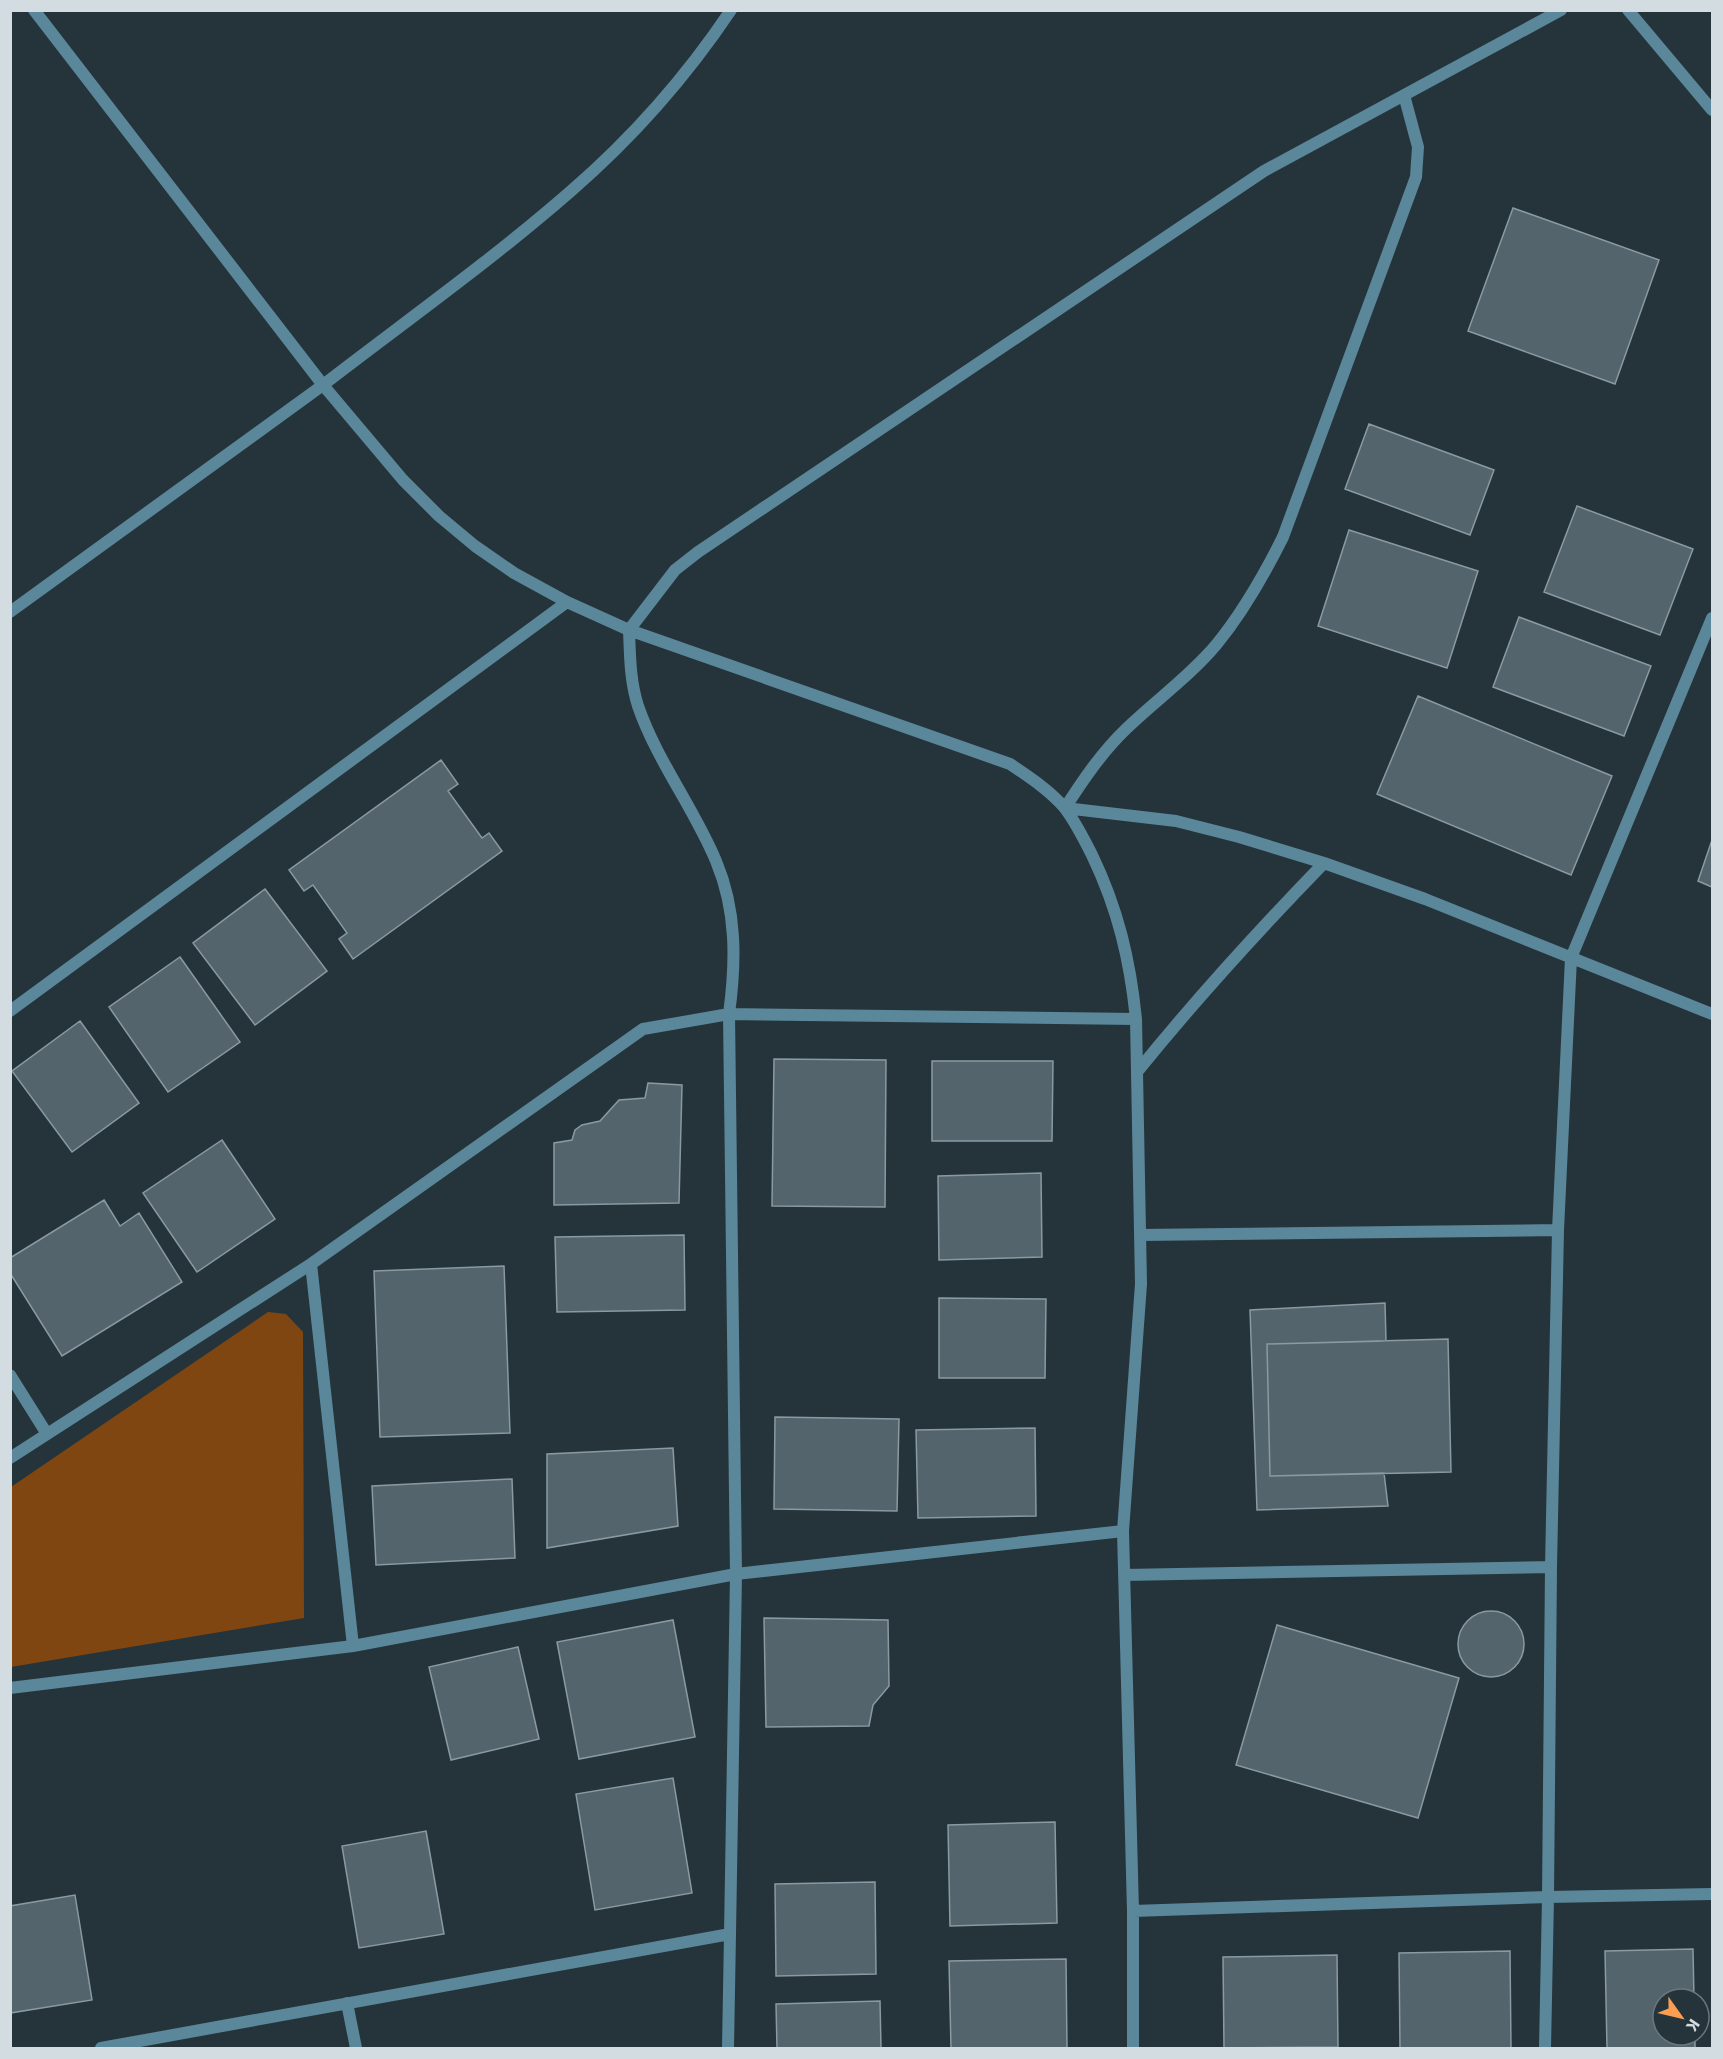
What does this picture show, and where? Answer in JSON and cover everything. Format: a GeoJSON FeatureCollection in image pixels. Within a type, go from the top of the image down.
{"type":"FeatureCollection","features":[{"type":"Feature","properties":{"kind":"street"},"geometry":{"type":"LineString","coordinates":[[34,10],[323,385],[403,480],[439,516],[475,546],[514,573],[567,602],[628,630],[1010,764],[1041,784],[1065,808],[1084,839],[1105,881],[1121,929],[1132,976],[1136,1019],[1141,1284],[1123,1531],[1133,2049]]}},
{"type":"Feature","properties":{"kind":"street"},"geometry":{"type":"LineString","coordinates":[[10,612],[323,385],[530,226],[573,190],[653,110],[690,66],[731,10]]}},
{"type":"Feature","properties":{"kind":"street"},"geometry":{"type":"LineString","coordinates":[[728,2049],[736,1574],[729,1014],[734,979],[734,936],[729,902],[716,862],[653,741],[639,706],[630,673],[628,630],[675,570],[698,552],[1264,171],[1561,10]]}},
{"type":"Feature","properties":{"kind":"street"},"geometry":{"type":"LineString","coordinates":[[1628,10],[1713,110]]}},
{"type":"Feature","properties":{"kind":"street"},"geometry":{"type":"LineString","coordinates":[[1065,808],[1106,751],[1126,729],[1188,675],[1216,644],[1244,607],[1283,537],[1416,177],[1418,147],[1404,95]]}},
{"type":"Feature","properties":{"kind":"street"},"geometry":{"type":"LineString","coordinates":[[10,1011],[567,602]]}},
{"type":"Feature","properties":{"kind":"street"},"geometry":{"type":"LineString","coordinates":[[1545,2049],[1558,1230],[1571,958],[1713,618]]}},
{"type":"Feature","properties":{"kind":"street"},"geometry":{"type":"LineString","coordinates":[[1065,808],[1176,821],[1324,862],[1425,899],[1713,1014]]}},
{"type":"Feature","properties":{"kind":"street"},"geometry":{"type":"LineString","coordinates":[[1137,1072],[1193,1003],[1257,931],[1324,862]]}},
{"type":"Feature","properties":{"kind":"street"},"geometry":{"type":"LineString","coordinates":[[10,1458],[311,1264],[643,1029],[729,1014],[1136,1019]]}},
{"type":"Feature","properties":{"kind":"street"},"geometry":{"type":"LineString","coordinates":[[1140,1235],[1558,1230]]}},
{"type":"Feature","properties":{"kind":"street"},"geometry":{"type":"LineString","coordinates":[[311,1264],[353,1646]]}},
{"type":"Feature","properties":{"kind":"street"},"geometry":{"type":"LineString","coordinates":[[10,1375],[47,1434]]}},
{"type":"Feature","properties":{"kind":"street"},"geometry":{"type":"LineString","coordinates":[[10,1688],[353,1646],[736,1574],[1123,1531]]}},
{"type":"Feature","properties":{"kind":"street"},"geometry":{"type":"LineString","coordinates":[[1124,1575],[1551,1567]]}},
{"type":"Feature","properties":{"kind":"street"},"geometry":{"type":"LineString","coordinates":[[1132,1911],[1548,1897],[1713,1894]]}},
{"type":"Feature","properties":{"kind":"street"},"geometry":{"type":"LineString","coordinates":[[101,2049],[730,1935]]}},
{"type":"Feature","properties":{"kind":"street"},"geometry":{"type":"LineString","coordinates":[[347,2003],[356,2049]]}},
{"type":"Feature","properties":{"kind":"shaded area"},"geometry":{"type":"Polygon","coordinates":[[[268,1312],[286,1314],[303,1332],[304,1618],[11,1667],[11,1487],[268,1312]]]}},
{"type":"Feature","properties":{"kind":"building"},"geometry":{"type":"Polygon","coordinates":[[[1513,208],[1659,260],[1615,384],[1468,331],[1513,208]]]}},
{"type":"Feature","properties":{"kind":"building"},"geometry":{"type":"Polygon","coordinates":[[[1369,424],[1494,470],[1470,535],[1345,489],[1369,424]]]}},
{"type":"Feature","properties":{"kind":"building"},"geometry":{"type":"Polygon","coordinates":[[[1577,506],[1693,549],[1660,635],[1544,592],[1577,506]]]}},
{"type":"Feature","properties":{"kind":"building"},"geometry":{"type":"Polygon","coordinates":[[[1349,530],[1478,571],[1447,668],[1318,626],[1349,530]]]}},
{"type":"Feature","properties":{"kind":"building"},"geometry":{"type":"Polygon","coordinates":[[[1519,617],[1651,666],[1624,736],[1493,687],[1519,617]]]}},
{"type":"Feature","properties":{"kind":"building"},"geometry":{"type":"Polygon","coordinates":[[[1418,696],[1612,776],[1571,875],[1377,794],[1418,696]]]}},
{"type":"Feature","properties":{"kind":"building"},"geometry":{"type":"Polygon","coordinates":[[[441,760],[458,784],[448,791],[482,838],[489,833],[502,851],[353,959],[339,939],[347,933],[313,885],[304,891],[289,870],[441,760]]]}},
{"type":"Feature","properties":{"kind":"building"},"geometry":{"type":"Polygon","coordinates":[[[1712,840],[1712,887],[1698,881],[1712,840]]]}},
{"type":"Feature","properties":{"kind":"building"},"geometry":{"type":"Polygon","coordinates":[[[265,889],[327,971],[255,1025],[193,943],[265,889]]]}},
{"type":"Feature","properties":{"kind":"building"},"geometry":{"type":"Polygon","coordinates":[[[180,957],[240,1042],[168,1092],[109,1007],[180,957]]]}},
{"type":"Feature","properties":{"kind":"building"},"geometry":{"type":"Polygon","coordinates":[[[80,1021],[139,1103],[72,1152],[12,1071],[80,1021]]]}},
{"type":"Feature","properties":{"kind":"building"},"geometry":{"type":"Polygon","coordinates":[[[774,1059],[886,1060],[885,1207],[772,1206],[774,1059]]]}},
{"type":"Feature","properties":{"kind":"building"},"geometry":{"type":"Polygon","coordinates":[[[932,1061],[1053,1061],[1052,1141],[932,1141],[932,1061]]]}},
{"type":"Feature","properties":{"kind":"building"},"geometry":{"type":"Polygon","coordinates":[[[648,1083],[682,1085],[679,1203],[554,1205],[554,1143],[572,1140],[575,1130],[582,1125],[600,1121],[619,1100],[645,1098],[648,1083]]]}},
{"type":"Feature","properties":{"kind":"building"},"geometry":{"type":"Polygon","coordinates":[[[222,1140],[275,1219],[197,1272],[143,1193],[222,1140]]]}},
{"type":"Feature","properties":{"kind":"building"},"geometry":{"type":"Polygon","coordinates":[[[1041,1173],[1042,1257],[939,1260],[938,1176],[1041,1173]]]}},
{"type":"Feature","properties":{"kind":"building"},"geometry":{"type":"Polygon","coordinates":[[[104,1200],[120,1226],[139,1213],[182,1282],[62,1356],[10,1273],[10,1258],[104,1200]]]}},
{"type":"Feature","properties":{"kind":"building"},"geometry":{"type":"Polygon","coordinates":[[[684,1235],[685,1310],[557,1312],[555,1237],[684,1235]]]}},
{"type":"Feature","properties":{"kind":"building"},"geometry":{"type":"Polygon","coordinates":[[[504,1266],[510,1433],[380,1437],[374,1271],[504,1266]]]}},
{"type":"Feature","properties":{"kind":"building"},"geometry":{"type":"Polygon","coordinates":[[[939,1298],[1046,1299],[1045,1378],[939,1378],[939,1298]]]}},
{"type":"Feature","properties":{"kind":"building"},"geometry":{"type":"Polygon","coordinates":[[[1385,1303],[1386,1341],[1267,1344],[1270,1476],[1384,1473],[1388,1506],[1257,1510],[1250,1310],[1385,1303]]]}},
{"type":"Feature","properties":{"kind":"building"},"geometry":{"type":"Polygon","coordinates":[[[1448,1339],[1451,1472],[1270,1476],[1267,1344],[1448,1339]]]}},
{"type":"Feature","properties":{"kind":"building"},"geometry":{"type":"Polygon","coordinates":[[[775,1417],[899,1419],[897,1511],[774,1509],[775,1417]]]}},
{"type":"Feature","properties":{"kind":"building"},"geometry":{"type":"Polygon","coordinates":[[[1035,1428],[1036,1516],[918,1518],[916,1430],[1035,1428]]]}},
{"type":"Feature","properties":{"kind":"building"},"geometry":{"type":"Polygon","coordinates":[[[673,1448],[678,1526],[547,1548],[547,1454],[673,1448]]]}},
{"type":"Feature","properties":{"kind":"building"},"geometry":{"type":"Polygon","coordinates":[[[512,1479],[515,1558],[376,1565],[372,1486],[512,1479]]]}},
{"type":"Feature","properties":{"kind":"building"},"geometry":{"type":"Polygon","coordinates":[[[1484,1611],[1498,1611],[1510,1616],[1519,1625],[1524,1644],[1522,1657],[1515,1668],[1498,1677],[1484,1677],[1472,1672],[1463,1663],[1458,1651],[1458,1637],[1463,1625],[1472,1616],[1484,1611]]]}},
{"type":"Feature","properties":{"kind":"building"},"geometry":{"type":"Polygon","coordinates":[[[764,1618],[888,1620],[889,1686],[873,1705],[869,1726],[766,1727],[764,1618]]]}},
{"type":"Feature","properties":{"kind":"building"},"geometry":{"type":"Polygon","coordinates":[[[673,1620],[695,1737],[579,1759],[557,1642],[673,1620]]]}},
{"type":"Feature","properties":{"kind":"building"},"geometry":{"type":"Polygon","coordinates":[[[1277,1625],[1459,1678],[1418,1818],[1236,1765],[1277,1625]]]}},
{"type":"Feature","properties":{"kind":"building"},"geometry":{"type":"Polygon","coordinates":[[[518,1647],[539,1739],[451,1760],[429,1667],[518,1647]]]}},
{"type":"Feature","properties":{"kind":"building"},"geometry":{"type":"Polygon","coordinates":[[[673,1778],[692,1893],[595,1910],[576,1794],[673,1778]]]}},
{"type":"Feature","properties":{"kind":"building"},"geometry":{"type":"Polygon","coordinates":[[[1055,1822],[1057,1923],[950,1926],[948,1825],[1055,1822]]]}},
{"type":"Feature","properties":{"kind":"building"},"geometry":{"type":"Polygon","coordinates":[[[426,1831],[444,1934],[359,1948],[342,1846],[426,1831]]]}},
{"type":"Feature","properties":{"kind":"building"},"geometry":{"type":"Polygon","coordinates":[[[875,1882],[876,1974],[776,1976],[775,1884],[875,1882]]]}},
{"type":"Feature","properties":{"kind":"building"},"geometry":{"type":"Polygon","coordinates":[[[75,1895],[92,2000],[10,2013],[10,1906],[75,1895]]]}},
{"type":"Feature","properties":{"kind":"building"},"geometry":{"type":"Polygon","coordinates":[[[1693,1949],[1694,1987],[1651,1987],[1651,2047],[1695,2048],[1607,2048],[1605,1951],[1693,1949]]]}},
{"type":"Feature","properties":{"kind":"building"},"geometry":{"type":"Polygon","coordinates":[[[1510,1951],[1511,2048],[1400,2048],[1399,1953],[1510,1951]]]}},
{"type":"Feature","properties":{"kind":"building"},"geometry":{"type":"Polygon","coordinates":[[[1337,1955],[1338,2047],[1224,2048],[1223,1957],[1337,1955]]]}},
{"type":"Feature","properties":{"kind":"building"},"geometry":{"type":"Polygon","coordinates":[[[1066,1959],[1067,2048],[951,2048],[949,1961],[1066,1959]]]}},
{"type":"Feature","properties":{"kind":"building"},"geometry":{"type":"Polygon","coordinates":[[[880,2001],[881,2048],[777,2048],[776,2004],[880,2001]]]}}]}
